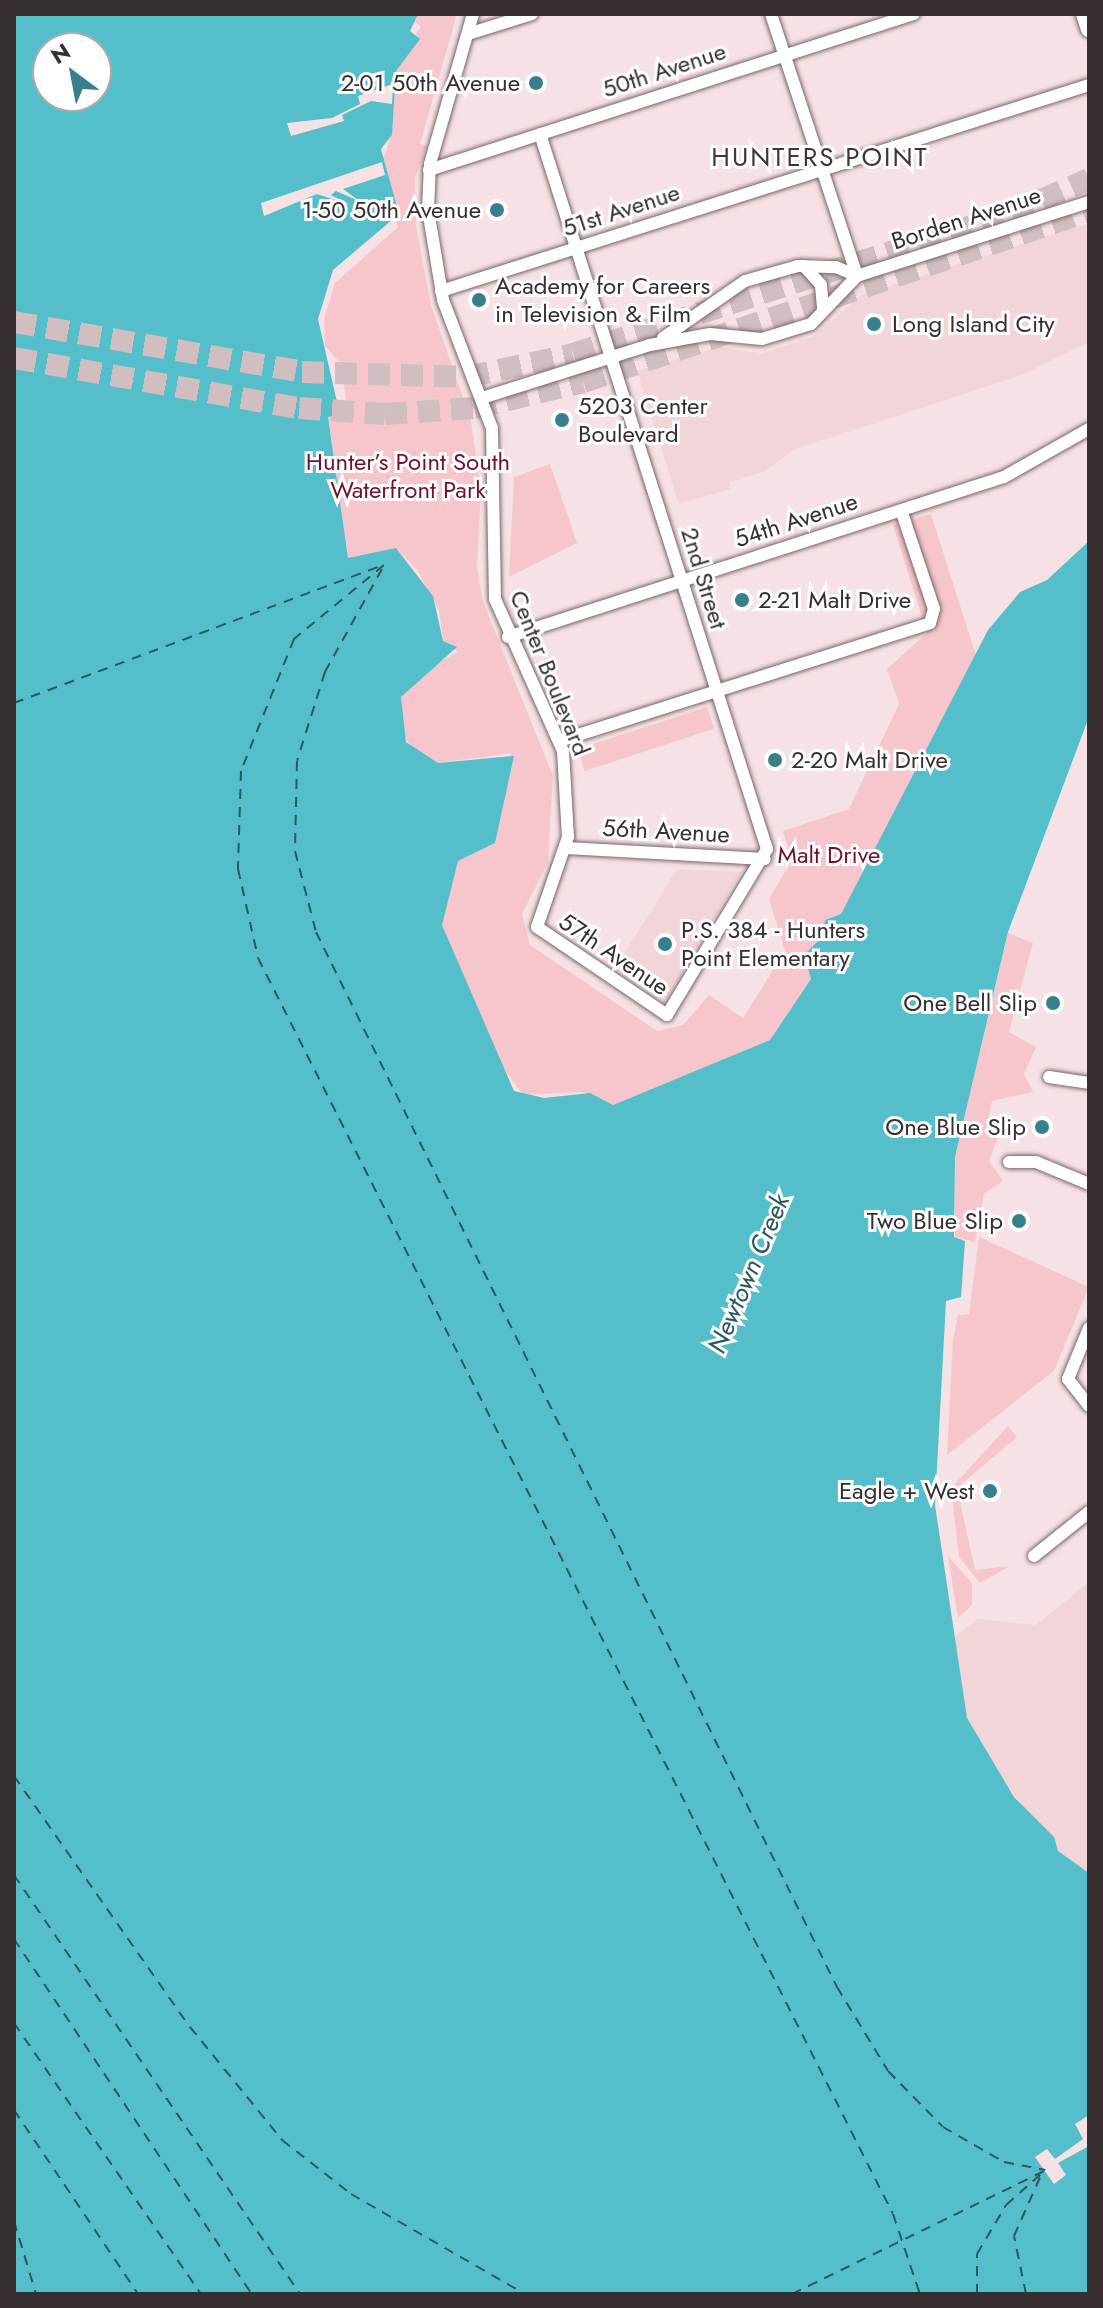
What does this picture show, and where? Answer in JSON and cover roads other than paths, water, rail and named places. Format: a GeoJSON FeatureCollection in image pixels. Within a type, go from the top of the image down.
{"type":"FeatureCollection","features":[{"type":"Feature","properties":{"kind":"main road"},"geometry":{"type":"LineString","coordinates":[[1084,14],[1089,29]]}},
{"type":"Feature","properties":{"kind":"street","name":"Center Boulevard"},"geometry":{"type":"LineString","coordinates":[[473,14],[429,170],[428,222],[441,291],[482,398],[495,456],[490,566],[508,637],[559,741],[568,784],[566,848],[537,927]]}},
{"type":"Feature","properties":{"kind":"street"},"geometry":{"type":"LineString","coordinates":[[468,34],[532,14]]}},
{"type":"Feature","properties":{"kind":"street"},"geometry":{"type":"LineString","coordinates":[[771,14],[857,276]]}},
{"type":"Feature","properties":{"kind":"street","name":"50th Avenue"},"geometry":{"type":"LineString","coordinates":[[429,170],[914,14]]}},
{"type":"Feature","properties":{"kind":"street","name":"51st Avenue"},"geometry":{"type":"LineString","coordinates":[[441,291],[1089,85]]}},
{"type":"Feature","properties":{"kind":"street","name":"2nd Street"},"geometry":{"type":"LineString","coordinates":[[540,134],[682,580],[765,859]]}},
{"type":"Feature","properties":{"kind":"street","name":"Borden Avenue"},"geometry":{"type":"LineString","coordinates":[[650,345],[709,312],[742,282],[804,266],[857,276],[1089,202]]}},
{"type":"Feature","properties":{"kind":"street"},"geometry":{"type":"LineString","coordinates":[[804,266],[822,289],[822,313]]}},
{"type":"Feature","properties":{"kind":"street","name":"Borden Avenue"},"geometry":{"type":"LineString","coordinates":[[482,398],[650,345],[710,334],[762,339],[822,313],[857,276]]}},
{"type":"Feature","properties":{"kind":"street","name":"54th Avenue"},"geometry":{"type":"LineString","coordinates":[[508,637],[1018,471],[1089,429]]}},
{"type":"Feature","properties":{"kind":"street"},"geometry":{"type":"LineString","coordinates":[[559,741],[930,623],[934,609],[901,510]]}},
{"type":"Feature","properties":{"kind":"street","name":"56th Avenue"},"geometry":{"type":"LineString","coordinates":[[566,848],[765,859]]}},
{"type":"Feature","properties":{"kind":"street","name":"57th Avenue"},"geometry":{"type":"LineString","coordinates":[[537,927],[667,1015],[765,859]]}},
{"type":"Feature","properties":{"kind":"street"},"geometry":{"type":"LineString","coordinates":[[1049,1077],[1089,1083]]}},
{"type":"Feature","properties":{"kind":"street"},"geometry":{"type":"LineString","coordinates":[[1009,1162],[1036,1162],[1089,1184]]}},
{"type":"Feature","properties":{"kind":"street"},"geometry":{"type":"LineString","coordinates":[[1089,1328],[1086,1342],[1068,1379],[1089,1406]]}},
{"type":"Feature","properties":{"kind":"street"},"geometry":{"type":"LineString","coordinates":[[1034,1556],[1089,1512]]}},
{"type":"Feature","properties":{"kind":"water","name":"Newtown Creek"},"geometry":{"type":"Polygon","coordinates":[[[14,14],[418,14],[410,31],[420,39],[396,71],[392,135],[381,149],[399,214],[333,270],[318,319],[340,415],[328,417],[348,558],[396,548],[433,596],[443,641],[457,647],[401,697],[406,742],[438,763],[514,756],[495,843],[458,861],[442,925],[514,1091],[544,1098],[590,1093],[613,1105],[770,1040],[811,979],[804,955],[822,937],[825,920],[841,914],[988,630],[1020,592],[1047,580],[1089,541],[1089,717],[1008,932],[955,1157],[954,1237],[965,1241],[961,1297],[946,1301],[935,1505],[967,1718],[1014,1797],[1054,1837],[1058,1851],[1089,1873],[1089,2294],[14,2294],[14,14]]]}},
{"type":"Feature","properties":{"kind":"tunnel"},"geometry":{"type":"LineString","coordinates":[[14,322],[302,372],[467,377],[573,354],[1011,213],[1089,179]]}},
{"type":"Feature","properties":{"kind":"tunnel"},"geometry":{"type":"LineString","coordinates":[[14,358],[299,408],[385,414],[474,408],[583,382],[1089,211]]}},
{"type":"Feature","properties":{"kind":"place","name":"2-01 50th Avenue"},"geometry":{"type":"Point","coordinates":[536,83]}},
{"type":"Feature","properties":{"kind":"place","name":"1-50 50th Avenue"},"geometry":{"type":"Point","coordinates":[497,210]}},
{"type":"Feature","properties":{"kind":"place","name":"Academy for Careers in Television & Film"},"geometry":{"type":"Point","coordinates":[479,300]}},
{"type":"Feature","properties":{"kind":"place","name":"Long Island City"},"geometry":{"type":"Point","coordinates":[874,324]}},
{"type":"Feature","properties":{"kind":"place","name":"5203 Center Boulevard"},"geometry":{"type":"Point","coordinates":[562,420]}},
{"type":"Feature","properties":{"kind":"place","name":"2-21 Malt Drive"},"geometry":{"type":"Point","coordinates":[742,600]}},
{"type":"Feature","properties":{"kind":"place","name":"2-20 Malt Drive"},"geometry":{"type":"Point","coordinates":[775,760]}},
{"type":"Feature","properties":{"kind":"place","name":"P.S. 384 - Hunters Point Elementary"},"geometry":{"type":"Point","coordinates":[665,944]}},
{"type":"Feature","properties":{"kind":"place","name":"One Bell Slip"},"geometry":{"type":"Point","coordinates":[1053,1003]}},
{"type":"Feature","properties":{"kind":"place","name":"One Blue Slip"},"geometry":{"type":"Point","coordinates":[1042,1127]}},
{"type":"Feature","properties":{"kind":"place","name":"Two Blue Slip"},"geometry":{"type":"Point","coordinates":[1019,1221]}},
{"type":"Feature","properties":{"kind":"place","name":"Eagle + West"},"geometry":{"type":"Point","coordinates":[990,1491]}},
{"type":"Feature","properties":{"kind":"district","name":"HUNTERS POINT"},"geometry":{"type":"Point","coordinates":[820,158]}},
{"type":"Feature","properties":{"kind":"park label","name":"Hunter’s Point South Waterfront Park"},"geometry":{"type":"Point","coordinates":[408,476]}},
{"type":"Feature","properties":{"kind":"park label","name":"Malt Drive"},"geometry":{"type":"Point","coordinates":[829,855]}}]}
